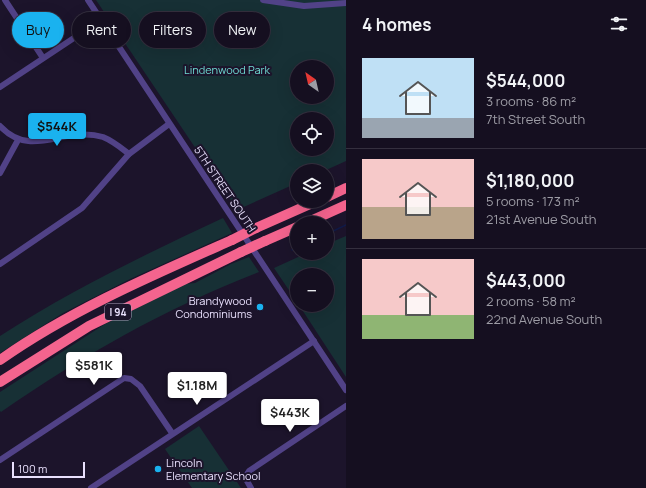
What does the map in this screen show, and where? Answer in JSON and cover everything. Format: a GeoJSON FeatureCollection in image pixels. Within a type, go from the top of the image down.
{"type":"FeatureCollection","features":[{"type":"Feature","properties":{"kind":"highway"},"geometry":{"type":"LineString","coordinates":[[334,194],[346,188]]}},
{"type":"Feature","properties":{"kind":"highway"},"geometry":{"type":"LineString","coordinates":[[322,216],[346,205]]}},
{"type":"Feature","properties":{"kind":"highway","name":"I 94"},"geometry":{"type":"LineString","coordinates":[[0,360],[78,313],[160,272],[301,208]]}},
{"type":"Feature","properties":{"kind":"highway","name":"I 94"},"geometry":{"type":"LineString","coordinates":[[0,382],[89,326],[241,252],[290,230]]}},
{"type":"Feature","properties":{"kind":"street"},"geometry":{"type":"LineString","coordinates":[[5,0],[44,58]]}},
{"type":"Feature","properties":{"kind":"street","name":"5TH STREET SOUTH"},"geometry":{"type":"LineString","coordinates":[[88,0],[96,12]]}},
{"type":"Feature","properties":{"kind":"street"},"geometry":{"type":"LineString","coordinates":[[264,0],[304,6],[346,4]]}},
{"type":"Feature","properties":{"kind":"street"},"geometry":{"type":"LineString","coordinates":[[0,87],[72,39]]}},
{"type":"Feature","properties":{"kind":"street","name":"5TH STREET SOUTH"},"geometry":{"type":"LineString","coordinates":[[119,48],[346,390]]}},
{"type":"Feature","properties":{"kind":"street"},"geometry":{"type":"LineString","coordinates":[[0,264],[82,208],[129,154],[169,124]]}},
{"type":"Feature","properties":{"kind":"street"},"geometry":{"type":"LineString","coordinates":[[0,126],[10,136],[18,140],[31,142],[75,134],[90,135],[113,141],[129,154]]}},
{"type":"Feature","properties":{"kind":"street"},"geometry":{"type":"LineString","coordinates":[[0,173],[18,140]]}},
{"type":"Feature","properties":{"kind":"street"},"geometry":{"type":"LineString","coordinates":[[91,488],[314,341]]}},
{"type":"Feature","properties":{"kind":"street"},"geometry":{"type":"LineString","coordinates":[[0,460],[124,378],[132,379],[140,386],[172,434]]}},
{"type":"Feature","properties":{"kind":"street"},"geometry":{"type":"LineString","coordinates":[[251,488],[246,481],[247,474],[346,406]]}},
{"type":"Feature","properties":{"kind":"green space","name":"Lindenwood Park"},"geometry":{"type":"Polygon","coordinates":[[[96,0],[346,0],[346,161],[334,166],[334,164],[290,164],[290,186],[237,210],[128,48],[131,48],[131,12],[104,12],[96,0]]]}},
{"type":"Feature","properties":{"kind":"green space"},"geometry":{"type":"Polygon","coordinates":[[[223,218],[232,233],[130,279],[63,313],[0,353],[0,336],[27,319],[109,273],[223,218]]]}},
{"type":"Feature","properties":{"kind":"green space"},"geometry":{"type":"Polygon","coordinates":[[[346,236],[346,377],[304,312],[334,312],[334,268],[290,268],[290,292],[274,268],[292,260],[334,260],[334,241],[346,236]]]}},
{"type":"Feature","properties":{"kind":"green space"},"geometry":{"type":"Polygon","coordinates":[[[249,257],[259,272],[192,301],[126,334],[62,371],[1,412],[0,411],[0,392],[105,324],[185,284],[195,283],[231,264],[249,257]]]}},
{"type":"Feature","properties":{"kind":"green space"},"geometry":{"type":"Polygon","coordinates":[[[199,426],[241,488],[192,488],[165,449],[199,426]]]}},
{"type":"Feature","properties":{"kind":"waterway"},"geometry":{"type":"LineString","coordinates":[[334,231],[346,225]]}},
{"type":"Feature","properties":{"kind":"place","name":"Brandywood Condominiums"},"geometry":{"type":"Point","coordinates":[260,307]}},
{"type":"Feature","properties":{"kind":"place","name":"Lincoln Elementary School"},"geometry":{"type":"Point","coordinates":[158,469]}}]}
